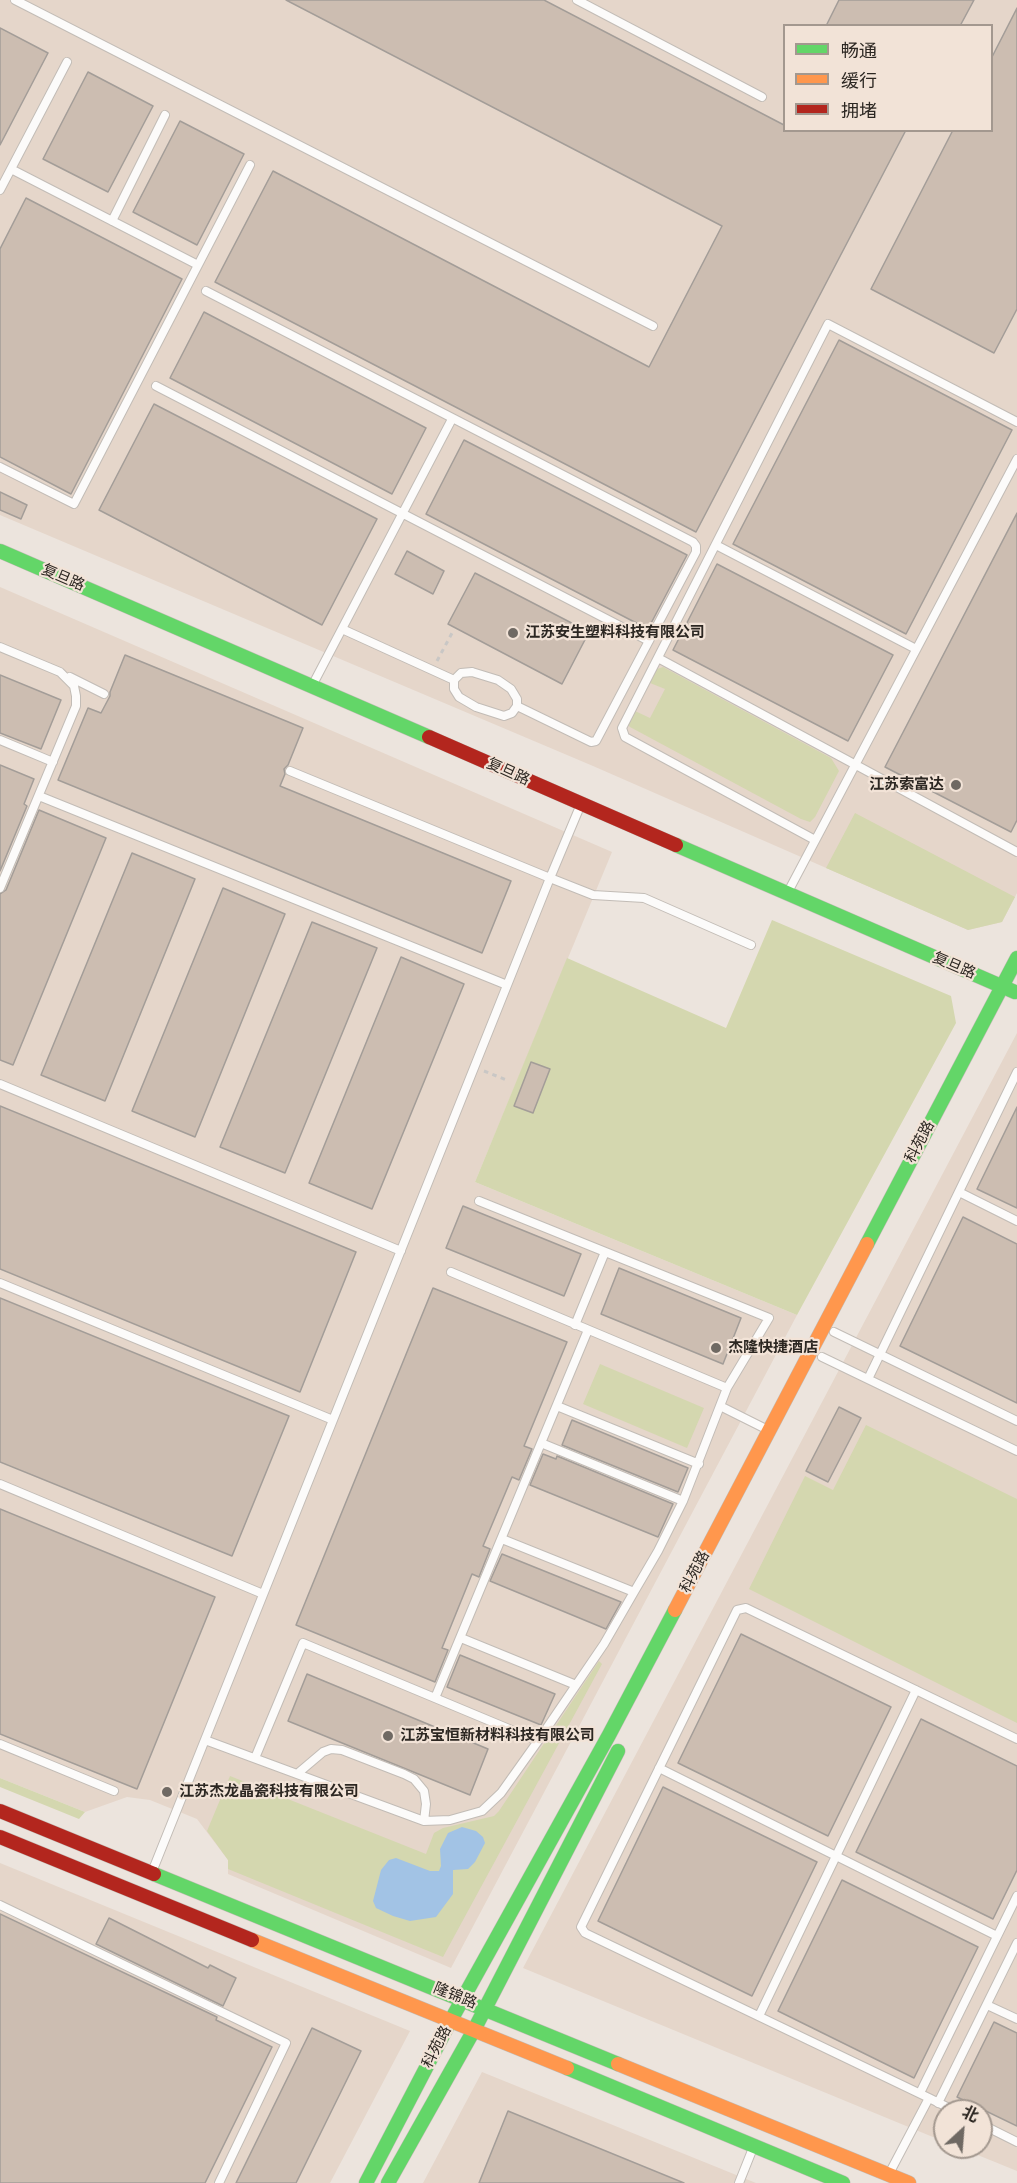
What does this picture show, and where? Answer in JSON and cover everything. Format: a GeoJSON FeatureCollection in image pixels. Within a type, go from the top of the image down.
{"type":"FeatureCollection","features":[{"type":"Feature","properties":{"kind":"street","name":"复旦路"},"geometry":{"type":"LineString","coordinates":[[0,551],[787,893],[1012,988]]}},
{"type":"Feature","properties":{"kind":"street","name":"科苑路"},"geometry":{"type":"LineString","coordinates":[[719,1557],[1012,988],[1017,958]]}},
{"type":"Feature","properties":{"kind":"street","name":"科苑路"},"geometry":{"type":"LineString","coordinates":[[366,2183],[451,2020],[609,1735],[769,1431],[1012,988]]}},
{"type":"Feature","properties":{"kind":"street","name":"科苑路"},"geometry":{"type":"LineString","coordinates":[[388,2183],[474,2030],[626,1735]]}},
{"type":"Feature","properties":{"kind":"street","name":"隆锦路"},"geometry":{"type":"LineString","coordinates":[[0,1811],[485,2008],[759,2135],[843,2183]]}},
{"type":"Feature","properties":{"kind":"street","name":"隆锦路"},"geometry":{"type":"LineString","coordinates":[[0,1837],[474,2030],[759,2135],[886,2179],[909,2183]]}},
{"type":"Feature","properties":{"kind":"lane"},"geometry":{"type":"LineString","coordinates":[[15,0],[653,326]]}},
{"type":"Feature","properties":{"kind":"lane"},"geometry":{"type":"LineString","coordinates":[[577,0],[762,97]]}},
{"type":"Feature","properties":{"kind":"lane"},"geometry":{"type":"LineString","coordinates":[[0,190],[67,62]]}},
{"type":"Feature","properties":{"kind":"lane"},"geometry":{"type":"LineString","coordinates":[[112,221],[165,115]]}},
{"type":"Feature","properties":{"kind":"lane"},"geometry":{"type":"LineString","coordinates":[[0,467],[74,504],[250,165]]}},
{"type":"Feature","properties":{"kind":"lane"},"geometry":{"type":"LineString","coordinates":[[11,169],[198,265]]}},
{"type":"Feature","properties":{"kind":"lane"},"geometry":{"type":"LineString","coordinates":[[206,291],[693,542],[696,546],[696,552],[596,741],[591,742],[517,706]]}},
{"type":"Feature","properties":{"kind":"lane"},"geometry":{"type":"LineString","coordinates":[[815,840],[625,737],[622,728],[828,324],[1017,422]]}},
{"type":"Feature","properties":{"kind":"lane"},"geometry":{"type":"LineString","coordinates":[[156,386],[649,641]]}},
{"type":"Feature","properties":{"kind":"lane"},"geometry":{"type":"LineString","coordinates":[[312,686],[453,419]]}},
{"type":"Feature","properties":{"kind":"lane"},"geometry":{"type":"LineString","coordinates":[[787,893],[1017,459]]}},
{"type":"Feature","properties":{"kind":"lane"},"geometry":{"type":"LineString","coordinates":[[716,544],[916,649]]}},
{"type":"Feature","properties":{"kind":"lane"},"geometry":{"type":"LineString","coordinates":[[342,628],[454,680]]}},
{"type":"Feature","properties":{"kind":"lane"},"geometry":{"type":"LineString","coordinates":[[0,647],[60,672],[104,694]]}},
{"type":"Feature","properties":{"kind":"lane"},"geometry":{"type":"LineString","coordinates":[[658,658],[1017,852]]}},
{"type":"Feature","properties":{"kind":"lane"},"geometry":{"type":"LineString","coordinates":[[0,888],[76,706],[74,686],[60,672]]}},
{"type":"Feature","properties":{"kind":"lane"},"geometry":{"type":"LineString","coordinates":[[472,672],[498,680],[511,689],[518,699],[517,706],[512,713],[504,716],[476,707],[459,697],[453,689],[454,680],[461,673],[472,672]]}},
{"type":"Feature","properties":{"kind":"lane"},"geometry":{"type":"LineString","coordinates":[[0,740],[53,762]]}},
{"type":"Feature","properties":{"kind":"lane"},"geometry":{"type":"LineString","coordinates":[[290,771],[593,895],[644,898],[752,945]]}},
{"type":"Feature","properties":{"kind":"lane"},"geometry":{"type":"LineString","coordinates":[[39,796],[507,986]]}},
{"type":"Feature","properties":{"kind":"lane"},"geometry":{"type":"LineString","coordinates":[[143,1895],[581,803]]}},
{"type":"Feature","properties":{"kind":"lane"},"geometry":{"type":"LineString","coordinates":[[868,1379],[1017,1072]]}},
{"type":"Feature","properties":{"kind":"lane"},"geometry":{"type":"LineString","coordinates":[[0,1084],[401,1251]]}},
{"type":"Feature","properties":{"kind":"lane"},"geometry":{"type":"LineString","coordinates":[[959,1192],[1017,1221]]}},
{"type":"Feature","properties":{"kind":"lane"},"geometry":{"type":"LineString","coordinates":[[205,1740],[424,1821],[450,1820],[482,1811],[501,1793],[610,1635],[658,1551],[699,1464],[727,1388],[769,1318],[479,1201]]}},
{"type":"Feature","properties":{"kind":"lane"},"geometry":{"type":"LineString","coordinates":[[575,1325],[604,1252]]}},
{"type":"Feature","properties":{"kind":"lane"},"geometry":{"type":"LineString","coordinates":[[451,1272],[727,1388]]}},
{"type":"Feature","properties":{"kind":"lane"},"geometry":{"type":"LineString","coordinates":[[0,1283],[333,1420]]}},
{"type":"Feature","properties":{"kind":"lane"},"geometry":{"type":"LineString","coordinates":[[435,1698],[588,1330]]}},
{"type":"Feature","properties":{"kind":"lane"},"geometry":{"type":"LineString","coordinates":[[834,1332],[1017,1421]]}},
{"type":"Feature","properties":{"kind":"lane"},"geometry":{"type":"LineString","coordinates":[[822,1357],[1017,1451]]}},
{"type":"Feature","properties":{"kind":"lane"},"geometry":{"type":"LineString","coordinates":[[557,1406],[699,1464]]}},
{"type":"Feature","properties":{"kind":"lane"},"geometry":{"type":"LineString","coordinates":[[720,1406],[769,1431]]}},
{"type":"Feature","properties":{"kind":"lane"},"geometry":{"type":"LineString","coordinates":[[541,1443],[683,1501]]}},
{"type":"Feature","properties":{"kind":"lane"},"geometry":{"type":"LineString","coordinates":[[0,1484],[264,1594]]}},
{"type":"Feature","properties":{"kind":"lane"},"geometry":{"type":"LineString","coordinates":[[502,1539],[634,1592]]}},
{"type":"Feature","properties":{"kind":"lane"},"geometry":{"type":"LineString","coordinates":[[933,2100],[585,1933],[581,1927],[737,1610],[746,1608],[1017,1739]]}},
{"type":"Feature","properties":{"kind":"lane"},"geometry":{"type":"LineString","coordinates":[[461,1638],[576,1685]]}},
{"type":"Feature","properties":{"kind":"lane"},"geometry":{"type":"LineString","coordinates":[[255,1758],[303,1643],[538,1741]]}},
{"type":"Feature","properties":{"kind":"lane"},"geometry":{"type":"LineString","coordinates":[[759,2016],[916,1690]]}},
{"type":"Feature","properties":{"kind":"lane"},"geometry":{"type":"LineString","coordinates":[[0,1744],[114,1791]]}},
{"type":"Feature","properties":{"kind":"lane"},"geometry":{"type":"LineString","coordinates":[[297,1774],[323,1752],[331,1749],[342,1750],[414,1779],[424,1791],[426,1804],[424,1821]]}},
{"type":"Feature","properties":{"kind":"lane"},"geometry":{"type":"LineString","coordinates":[[659,1768],[997,1936]]}},
{"type":"Feature","properties":{"kind":"lane"},"geometry":{"type":"LineString","coordinates":[[920,2093],[1017,1896]]}},
{"type":"Feature","properties":{"kind":"lane"},"geometry":{"type":"LineString","coordinates":[[0,1905],[286,2043],[219,2183]]}},
{"type":"Feature","properties":{"kind":"lane"},"geometry":{"type":"LineString","coordinates":[[940,2099],[1017,1943]]}},
{"type":"Feature","properties":{"kind":"lane"},"geometry":{"type":"LineString","coordinates":[[987,2005],[1017,2019]]}},
{"type":"Feature","properties":{"kind":"lane"},"geometry":{"type":"LineString","coordinates":[[886,2179],[929,2098]]}},
{"type":"Feature","properties":{"kind":"lane"},"geometry":{"type":"LineString","coordinates":[[993,2130],[1017,2142]]}},
{"type":"Feature","properties":{"kind":"lane"},"geometry":{"type":"LineString","coordinates":[[739,2183],[759,2135]]}},
{"type":"Feature","properties":{"kind":"path"},"geometry":{"type":"LineString","coordinates":[[432,670],[452,633]]}},
{"type":"Feature","properties":{"kind":"path"},"geometry":{"type":"LineString","coordinates":[[474,1067],[509,1081]]}},
{"type":"Feature","properties":{"kind":"shaded area"},"geometry":{"type":"Polygon","coordinates":[[[0,0],[1017,0],[1017,893],[1002,922],[968,930],[593,766],[0,515],[0,0]]]}},
{"type":"Feature","properties":{"kind":"shaded area","name":"江苏杰龙晶瓷科技有限公司"},"geometry":{"type":"Polygon","coordinates":[[[0,587],[612,852],[475,1182],[797,1315],[451,1968],[228,1874],[228,1860],[197,1819],[150,1800],[127,1797],[85,1812],[0,1778],[0,587]]]}},
{"type":"Feature","properties":{"kind":"shaded area"},"geometry":{"type":"Polygon","coordinates":[[[1017,1033],[1017,2171],[988,2159],[993,2159],[993,2099],[933,2099],[933,2137],[523,1968],[1017,1033]]]}},
{"type":"Feature","properties":{"kind":"shaded area"},"geometry":{"type":"Polygon","coordinates":[[[0,1863],[410,2031],[330,2183],[0,2183],[0,1863]]]}},
{"type":"Feature","properties":{"kind":"shaded area"},"geometry":{"type":"Polygon","coordinates":[[[482,2072],[756,2183],[423,2183],[482,2072]]]}},
{"type":"Feature","properties":{"kind":"green space"},"geometry":{"type":"Polygon","coordinates":[[[663,667],[831,758],[839,771],[815,817],[810,822],[628,725],[635,711],[650,718],[665,689],[650,683],[657,669],[663,667]]]}},
{"type":"Feature","properties":{"kind":"green space"},"geometry":{"type":"Polygon","coordinates":[[[855,813],[1015,897],[1002,922],[968,930],[826,868],[855,813]]]}},
{"type":"Feature","properties":{"kind":"green space"},"geometry":{"type":"Polygon","coordinates":[[[772,920],[951,996],[956,1023],[797,1315],[475,1182],[567,958],[726,1028],[772,920]]]}},
{"type":"Feature","properties":{"kind":"green space"},"geometry":{"type":"Polygon","coordinates":[[[600,1364],[704,1408],[687,1448],[583,1404],[600,1364]]]}},
{"type":"Feature","properties":{"kind":"green space"},"geometry":{"type":"Polygon","coordinates":[[[866,1425],[1017,1499],[1017,1723],[749,1589],[805,1476],[833,1490],[866,1425]]]}},
{"type":"Feature","properties":{"kind":"green space"},"geometry":{"type":"Polygon","coordinates":[[[599,1661],[602,1664],[443,1957],[228,1869],[228,1860],[207,1831],[230,1776],[426,1854],[434,1833],[443,1828],[494,1816],[499,1811],[599,1661]]]}},
{"type":"Feature","properties":{"kind":"green space"},"geometry":{"type":"Polygon","coordinates":[[[0,1778],[85,1812],[79,1819],[0,1787],[0,1778]]]}},
{"type":"Feature","properties":{"kind":"water"},"geometry":{"type":"Polygon","coordinates":[[[462,1827],[476,1831],[483,1837],[485,1843],[475,1862],[468,1869],[453,1870],[453,1894],[436,1917],[410,1921],[376,1908],[373,1901],[381,1870],[389,1860],[396,1858],[430,1871],[439,1871],[440,1849],[448,1833],[462,1827]]]}},
{"type":"Feature","properties":{"kind":"building"},"geometry":{"type":"Polygon","coordinates":[[[286,0],[544,0],[783,124],[783,132],[905,132],[696,532],[215,282],[273,171],[649,367],[722,226],[286,0]]]}},
{"type":"Feature","properties":{"kind":"building"},"geometry":{"type":"Polygon","coordinates":[[[839,0],[974,0],[961,24],[827,24],[839,0]]]}},
{"type":"Feature","properties":{"kind":"building"},"geometry":{"type":"Polygon","coordinates":[[[1017,8],[1017,309],[994,353],[871,289],[952,132],[993,132],[993,55],[1017,8]]]}},
{"type":"Feature","properties":{"kind":"building"},"geometry":{"type":"Polygon","coordinates":[[[0,28],[48,53],[0,145],[0,28]]]}},
{"type":"Feature","properties":{"kind":"building"},"geometry":{"type":"Polygon","coordinates":[[[88,72],[153,106],[108,192],[43,159],[88,72]]]}},
{"type":"Feature","properties":{"kind":"building"},"geometry":{"type":"Polygon","coordinates":[[[180,121],[244,154],[197,245],[133,212],[180,121]]]}},
{"type":"Feature","properties":{"kind":"building"},"geometry":{"type":"Polygon","coordinates":[[[26,198],[182,279],[71,494],[0,457],[0,249],[26,198]]]}},
{"type":"Feature","properties":{"kind":"building"},"geometry":{"type":"Polygon","coordinates":[[[204,312],[426,428],[392,494],[170,378],[204,312]]]}},
{"type":"Feature","properties":{"kind":"building"},"geometry":{"type":"Polygon","coordinates":[[[839,340],[1012,430],[906,634],[733,544],[839,340]]]}},
{"type":"Feature","properties":{"kind":"building"},"geometry":{"type":"Polygon","coordinates":[[[154,404],[377,519],[322,625],[99,510],[154,404]]]}},
{"type":"Feature","properties":{"kind":"building"},"geometry":{"type":"Polygon","coordinates":[[[464,440],[687,555],[648,629],[426,514],[464,440]]]}},
{"type":"Feature","properties":{"kind":"building"},"geometry":{"type":"Polygon","coordinates":[[[0,492],[27,505],[21,519],[0,510],[0,492]]]}},
{"type":"Feature","properties":{"kind":"building"},"geometry":{"type":"Polygon","coordinates":[[[1017,513],[1017,820],[1011,832],[885,767],[1017,513]]]}},
{"type":"Feature","properties":{"kind":"building"},"geometry":{"type":"Polygon","coordinates":[[[407,551],[444,571],[433,594],[395,574],[407,551]]]}},
{"type":"Feature","properties":{"kind":"building"},"geometry":{"type":"Polygon","coordinates":[[[717,564],[893,655],[848,741],[673,650],[717,564]]]}},
{"type":"Feature","properties":{"kind":"building"},"geometry":{"type":"Polygon","coordinates":[[[475,573],[589,632],[562,684],[448,624],[475,573]]]}},
{"type":"Feature","properties":{"kind":"building"},"geometry":{"type":"Polygon","coordinates":[[[125,655],[303,728],[288,765],[284,769],[285,774],[280,786],[511,881],[482,953],[58,780],[88,708],[101,713],[110,696],[125,655]]]}},
{"type":"Feature","properties":{"kind":"building"},"geometry":{"type":"Polygon","coordinates":[[[0,675],[61,700],[41,749],[0,733],[0,675]]]}},
{"type":"Feature","properties":{"kind":"building"},"geometry":{"type":"Polygon","coordinates":[[[0,765],[34,779],[24,804],[27,806],[0,871],[0,765]]]}},
{"type":"Feature","properties":{"kind":"building"},"geometry":{"type":"Polygon","coordinates":[[[39,810],[106,838],[13,1065],[0,1060],[0,894],[6,890],[39,810]]]}},
{"type":"Feature","properties":{"kind":"building"},"geometry":{"type":"Polygon","coordinates":[[[132,853],[195,879],[105,1101],[41,1075],[132,853]]]}},
{"type":"Feature","properties":{"kind":"building"},"geometry":{"type":"Polygon","coordinates":[[[223,888],[285,914],[195,1137],[132,1111],[223,888]]]}},
{"type":"Feature","properties":{"kind":"building"},"geometry":{"type":"Polygon","coordinates":[[[312,922],[377,948],[285,1173],[220,1147],[312,922]]]}},
{"type":"Feature","properties":{"kind":"building"},"geometry":{"type":"Polygon","coordinates":[[[401,957],[464,984],[372,1209],[309,1183],[401,957]]]}},
{"type":"Feature","properties":{"kind":"building"},"geometry":{"type":"Polygon","coordinates":[[[531,1062],[550,1069],[533,1113],[514,1106],[531,1062]]]}},
{"type":"Feature","properties":{"kind":"building"},"geometry":{"type":"Polygon","coordinates":[[[0,1106],[356,1252],[300,1392],[0,1269],[0,1106]]]}},
{"type":"Feature","properties":{"kind":"building"},"geometry":{"type":"Polygon","coordinates":[[[1017,1107],[1017,1208],[977,1189],[1017,1107]]]}},
{"type":"Feature","properties":{"kind":"building"},"geometry":{"type":"Polygon","coordinates":[[[463,1206],[581,1254],[564,1296],[446,1248],[463,1206]]]}},
{"type":"Feature","properties":{"kind":"building"},"geometry":{"type":"Polygon","coordinates":[[[963,1217],[1017,1244],[1017,1403],[900,1346],[963,1217]]]}},
{"type":"Feature","properties":{"kind":"building"},"geometry":{"type":"Polygon","coordinates":[[[619,1268],[741,1318],[723,1364],[601,1314],[619,1268]]]}},
{"type":"Feature","properties":{"kind":"building"},"geometry":{"type":"Polygon","coordinates":[[[433,1288],[567,1342],[524,1446],[532,1449],[519,1480],[512,1477],[483,1546],[490,1549],[479,1577],[472,1574],[442,1648],[448,1650],[435,1682],[296,1625],[433,1288]]]}},
{"type":"Feature","properties":{"kind":"building"},"geometry":{"type":"Polygon","coordinates":[[[0,1298],[289,1416],[232,1556],[0,1462],[0,1298]]]}},
{"type":"Feature","properties":{"kind":"building"},"geometry":{"type":"Polygon","coordinates":[[[839,1407],[861,1418],[828,1482],[806,1471],[839,1407]]]}},
{"type":"Feature","properties":{"kind":"building"},"geometry":{"type":"Polygon","coordinates":[[[572,1420],[688,1468],[678,1492],[562,1445],[572,1420]]]}},
{"type":"Feature","properties":{"kind":"building"},"geometry":{"type":"Polygon","coordinates":[[[543,1454],[556,1459],[557,1456],[673,1504],[658,1537],[530,1485],[543,1454]]]}},
{"type":"Feature","properties":{"kind":"building"},"geometry":{"type":"Polygon","coordinates":[[[0,1509],[215,1597],[137,1789],[0,1734],[0,1509]]]}},
{"type":"Feature","properties":{"kind":"building"},"geometry":{"type":"Polygon","coordinates":[[[502,1554],[621,1602],[606,1629],[490,1581],[502,1554]]]}},
{"type":"Feature","properties":{"kind":"building"},"geometry":{"type":"Polygon","coordinates":[[[741,1634],[891,1707],[828,1836],[678,1763],[741,1634]]]}},
{"type":"Feature","properties":{"kind":"building"},"geometry":{"type":"Polygon","coordinates":[[[460,1655],[555,1694],[541,1725],[447,1687],[460,1655]]]}},
{"type":"Feature","properties":{"kind":"building"},"geometry":{"type":"Polygon","coordinates":[[[307,1674],[488,1749],[470,1795],[288,1721],[307,1674]]]}},
{"type":"Feature","properties":{"kind":"building"},"geometry":{"type":"Polygon","coordinates":[[[921,1719],[1017,1766],[1017,1870],[993,1919],[856,1852],[921,1719]]]}},
{"type":"Feature","properties":{"kind":"building"},"geometry":{"type":"Polygon","coordinates":[[[663,1787],[817,1862],[752,1996],[598,1921],[663,1787]]]}},
{"type":"Feature","properties":{"kind":"building"},"geometry":{"type":"Polygon","coordinates":[[[842,1880],[978,1947],[914,2078],[778,2011],[842,1880]]]}},
{"type":"Feature","properties":{"kind":"building"},"geometry":{"type":"Polygon","coordinates":[[[0,1914],[217,2017],[216,2020],[272,2047],[205,2183],[0,2183],[0,1914]]]}},
{"type":"Feature","properties":{"kind":"building"},"geometry":{"type":"Polygon","coordinates":[[[109,1918],[208,1968],[210,1965],[236,1978],[223,2006],[96,1944],[109,1918]]]}},
{"type":"Feature","properties":{"kind":"building"},"geometry":{"type":"Polygon","coordinates":[[[994,2022],[1017,2033],[1017,2126],[993,2114],[993,2099],[957,2097],[994,2022]]]}},
{"type":"Feature","properties":{"kind":"building"},"geometry":{"type":"Polygon","coordinates":[[[312,2028],[361,2051],[296,2183],[236,2183],[312,2028]]]}},
{"type":"Feature","properties":{"kind":"building"},"geometry":{"type":"Polygon","coordinates":[[[508,2111],[684,2183],[479,2183],[508,2111]]]}},
{"type":"Feature","properties":{"kind":"traffic: fast"},"geometry":{"type":"LineString","coordinates":[[0,551],[429,737]]}},
{"type":"Feature","properties":{"kind":"traffic: fast"},"geometry":{"type":"LineString","coordinates":[[676,845],[1015,992]]}},
{"type":"Feature","properties":{"kind":"traffic: fast"},"geometry":{"type":"LineString","coordinates":[[867,1244],[1017,958]]}},
{"type":"Feature","properties":{"kind":"traffic: fast"},"geometry":{"type":"LineString","coordinates":[[366,2183],[451,2020],[609,1735],[675,1610]]}},
{"type":"Feature","properties":{"kind":"traffic: fast"},"geometry":{"type":"LineString","coordinates":[[388,2183],[474,2030],[618,1751]]}},
{"type":"Feature","properties":{"kind":"traffic: fast"},"geometry":{"type":"LineString","coordinates":[[154,1874],[618,2064]]}},
{"type":"Feature","properties":{"kind":"traffic: fast"},"geometry":{"type":"LineString","coordinates":[[567,2068],[843,2183]]}},
{"type":"Feature","properties":{"kind":"traffic: slow"},"geometry":{"type":"LineString","coordinates":[[675,1610],[867,1244]]}},
{"type":"Feature","properties":{"kind":"traffic: slow"},"geometry":{"type":"LineString","coordinates":[[252,1940],[567,2068]]}},
{"type":"Feature","properties":{"kind":"traffic: slow"},"geometry":{"type":"LineString","coordinates":[[618,2064],[909,2183]]}},
{"type":"Feature","properties":{"kind":"traffic: jam"},"geometry":{"type":"LineString","coordinates":[[429,737],[676,845]]}},
{"type":"Feature","properties":{"kind":"traffic: jam"},"geometry":{"type":"LineString","coordinates":[[0,1811],[154,1874]]}},
{"type":"Feature","properties":{"kind":"traffic: jam"},"geometry":{"type":"LineString","coordinates":[[0,1837],[252,1940]]}},
{"type":"Feature","properties":{"kind":"place","name":"江苏安生塑料科技有限公司"},"geometry":{"type":"Point","coordinates":[513,633]}},
{"type":"Feature","properties":{"kind":"place","name":"江苏索富达"},"geometry":{"type":"Point","coordinates":[956,785]}},
{"type":"Feature","properties":{"kind":"place","name":"杰隆快捷酒店"},"geometry":{"type":"Point","coordinates":[716,1348]}},
{"type":"Feature","properties":{"kind":"place","name":"江苏宝恒新材料科技有限公司"},"geometry":{"type":"Point","coordinates":[388,1736]}},
{"type":"Feature","properties":{"kind":"place","name":"江苏杰龙晶瓷科技有限公司"},"geometry":{"type":"Point","coordinates":[167,1792]}}]}
